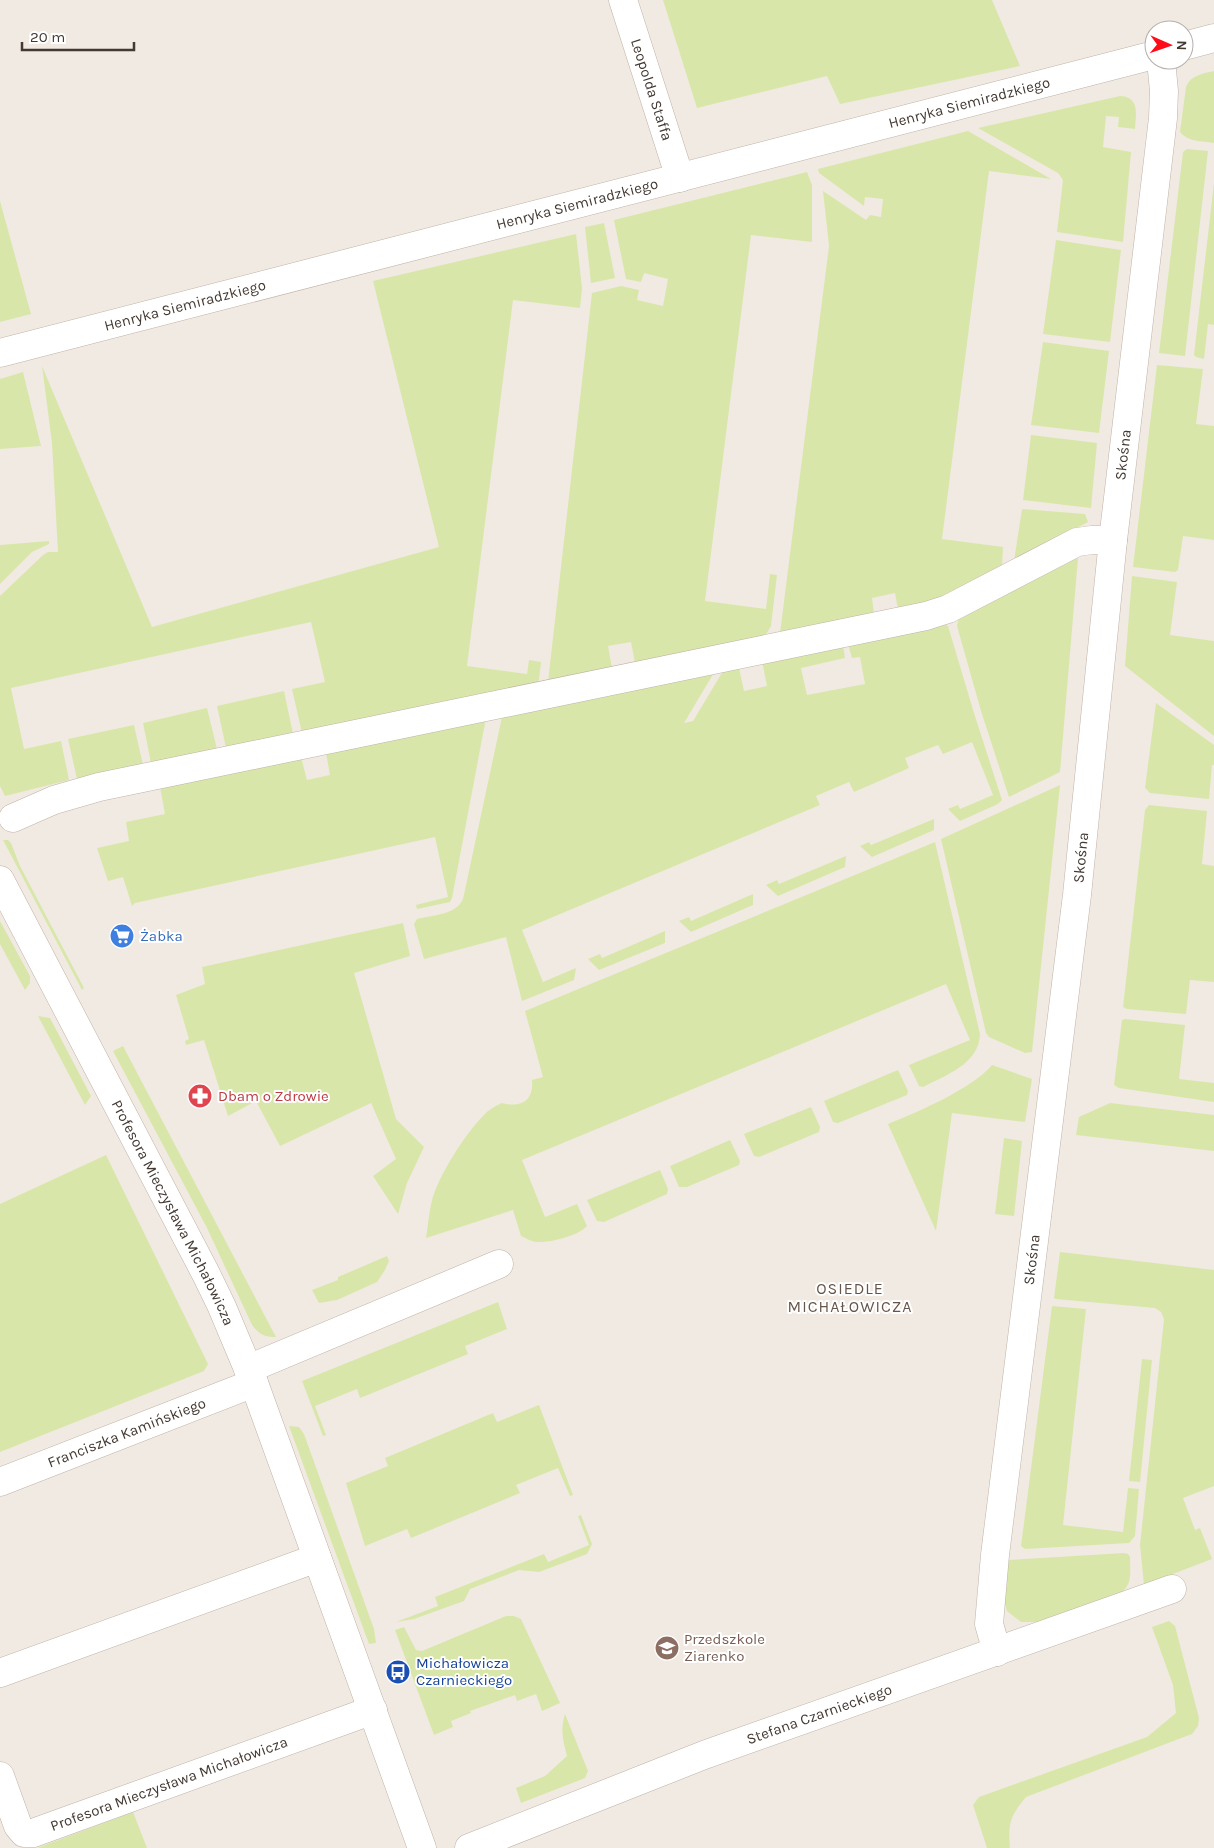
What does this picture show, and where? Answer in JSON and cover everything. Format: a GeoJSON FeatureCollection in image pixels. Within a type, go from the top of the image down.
{"type":"FeatureCollection","features":[{"type":"Feature","properties":{"kind":"street","name":"Leopolda Staffa"},"geometry":{"type":"LineString","coordinates":[[623,0],[680,178]]}},
{"type":"Feature","properties":{"kind":"street"},"geometry":{"type":"LineString","coordinates":[[1194,43],[1214,38]]}},
{"type":"Feature","properties":{"kind":"street","name":"Henryka Siemiradzkiego"},"geometry":{"type":"LineString","coordinates":[[0,353],[1144,58]]}},
{"type":"Feature","properties":{"kind":"street","name":"Skośna"},"geometry":{"type":"LineString","coordinates":[[997,1652],[989,1624],[994,1564],[1077,895],[1113,540],[1162,118],[1164,91],[1162,70]]}},
{"type":"Feature","properties":{"kind":"street"},"geometry":{"type":"LineString","coordinates":[[13,818],[54,800],[99,787],[926,616],[948,610],[1077,542],[1113,540]]}},
{"type":"Feature","properties":{"kind":"street","name":"Profesora Mieczysława Michałowicza"},"geometry":{"type":"LineString","coordinates":[[0,880],[206,1274],[251,1376],[422,1848]]}},
{"type":"Feature","properties":{"kind":"street","name":"Franciszka Kamińskiego"},"geometry":{"type":"LineString","coordinates":[[0,1482],[251,1376],[499,1264]]}},
{"type":"Feature","properties":{"kind":"street"},"geometry":{"type":"LineString","coordinates":[[0,1673],[317,1558]]}},
{"type":"Feature","properties":{"kind":"street","name":"Stefana Czarnieckiego"},"geometry":{"type":"LineString","coordinates":[[469,1848],[704,1755],[1172,1589]]}},
{"type":"Feature","properties":{"kind":"street","name":"Profesora Mieczysława Michałowicza"},"geometry":{"type":"LineString","coordinates":[[0,1776],[18,1826],[24,1833],[33,1833],[373,1710]]}},
{"type":"Feature","properties":{"kind":"green space"},"geometry":{"type":"Polygon","coordinates":[[[663,0],[992,0],[1020,66],[840,104],[827,76],[697,108],[663,0]]]}},
{"type":"Feature","properties":{"kind":"green space"},"geometry":{"type":"Polygon","coordinates":[[[1214,71],[1214,143],[1187,138],[1180,132],[1186,87],[1194,77],[1214,71]]]}},
{"type":"Feature","properties":{"kind":"green space"},"geometry":{"type":"Polygon","coordinates":[[[1120,96],[1131,99],[1134,103],[1136,112],[1135,129],[1118,127],[1119,117],[1106,116],[1103,147],[1131,152],[1123,242],[1057,232],[1063,180],[1058,173],[978,128],[1120,96]]]}},
{"type":"Feature","properties":{"kind":"green space"},"geometry":{"type":"Polygon","coordinates":[[[968,131],[1051,179],[989,171],[942,539],[1003,547],[1002,566],[936,600],[898,609],[895,593],[872,598],[874,614],[780,633],[829,246],[823,191],[866,220],[870,215],[881,217],[883,199],[865,197],[864,206],[819,173],[818,169],[968,131]]]}},
{"type":"Feature","properties":{"kind":"green space"},"geometry":{"type":"Polygon","coordinates":[[[1187,149],[1208,151],[1185,356],[1159,353],[1183,152],[1187,149]]]}},
{"type":"Feature","properties":{"kind":"green space"},"geometry":{"type":"Polygon","coordinates":[[[807,172],[812,185],[812,242],[751,235],[705,601],[766,609],[770,574],[777,575],[771,626],[767,633],[760,637],[635,663],[631,642],[608,646],[612,668],[548,682],[592,293],[621,286],[639,290],[637,300],[663,306],[668,279],[644,273],[641,282],[626,279],[614,220],[807,172]]]}},
{"type":"Feature","properties":{"kind":"green space"},"geometry":{"type":"Polygon","coordinates":[[[1214,183],[1214,325],[1208,324],[1204,359],[1194,355],[1214,183]]]}},
{"type":"Feature","properties":{"kind":"green space"},"geometry":{"type":"Polygon","coordinates":[[[0,201],[31,314],[0,322],[0,201]]]}},
{"type":"Feature","properties":{"kind":"green space"},"geometry":{"type":"Polygon","coordinates":[[[604,223],[615,278],[591,283],[585,227],[604,223]]]}},
{"type":"Feature","properties":{"kind":"green space"},"geometry":{"type":"Polygon","coordinates":[[[576,234],[582,288],[580,308],[513,300],[467,666],[527,674],[529,660],[541,662],[539,680],[535,684],[302,733],[292,689],[325,682],[311,622],[11,688],[24,749],[61,741],[69,780],[5,796],[0,786],[0,596],[43,555],[48,552],[58,552],[52,443],[42,366],[152,627],[439,547],[373,281],[576,234]]]}},
{"type":"Feature","properties":{"kind":"green space"},"geometry":{"type":"Polygon","coordinates":[[[1056,240],[1121,250],[1110,342],[1043,334],[1056,240]]]}},
{"type":"Feature","properties":{"kind":"green space"},"geometry":{"type":"Polygon","coordinates":[[[1043,342],[1109,351],[1099,433],[1031,425],[1043,342]]]}},
{"type":"Feature","properties":{"kind":"green space"},"geometry":{"type":"Polygon","coordinates":[[[1157,365],[1203,369],[1196,424],[1214,426],[1214,540],[1183,536],[1178,570],[1175,572],[1133,567],[1157,365]]]}},
{"type":"Feature","properties":{"kind":"green space"},"geometry":{"type":"Polygon","coordinates":[[[23,372],[41,446],[0,449],[0,379],[23,372]]]}},
{"type":"Feature","properties":{"kind":"green space"},"geometry":{"type":"Polygon","coordinates":[[[1031,435],[1097,443],[1091,508],[1023,500],[1031,435]]]}},
{"type":"Feature","properties":{"kind":"green space"},"geometry":{"type":"Polygon","coordinates":[[[1022,509],[1085,514],[1088,522],[1014,561],[1022,509]]]}},
{"type":"Feature","properties":{"kind":"green space"},"geometry":{"type":"Polygon","coordinates":[[[49,541],[49,544],[32,552],[0,584],[0,545],[49,541]]]}},
{"type":"Feature","properties":{"kind":"green space"},"geometry":{"type":"Polygon","coordinates":[[[1078,558],[1060,772],[1009,797],[981,711],[957,626],[959,617],[1051,569],[1078,558]]]}},
{"type":"Feature","properties":{"kind":"green space"},"geometry":{"type":"Polygon","coordinates":[[[1132,576],[1177,582],[1170,635],[1214,641],[1214,736],[1125,666],[1132,576]]]}},
{"type":"Feature","properties":{"kind":"green space"},"geometry":{"type":"Polygon","coordinates":[[[942,623],[948,626],[1002,800],[998,804],[960,821],[948,809],[958,805],[960,809],[993,795],[972,742],[943,754],[938,745],[905,758],[909,768],[854,792],[849,782],[816,796],[820,805],[522,930],[543,982],[576,968],[574,980],[522,1001],[506,937],[424,959],[414,924],[417,919],[450,911],[460,904],[463,899],[502,717],[715,671],[684,723],[693,721],[723,671],[739,668],[744,691],[767,686],[762,661],[843,645],[845,658],[801,668],[807,695],[865,684],[860,657],[852,658],[848,644],[942,623]]]}},
{"type":"Feature","properties":{"kind":"green space"},"geometry":{"type":"Polygon","coordinates":[[[284,691],[293,734],[226,748],[217,706],[284,691]]]}},
{"type":"Feature","properties":{"kind":"green space"},"geometry":{"type":"Polygon","coordinates":[[[1156,703],[1214,745],[1214,765],[1212,765],[1209,799],[1150,793],[1145,788],[1156,703]]]}},
{"type":"Feature","properties":{"kind":"green space"},"geometry":{"type":"Polygon","coordinates":[[[207,708],[217,749],[151,763],[143,723],[207,708]]]}},
{"type":"Feature","properties":{"kind":"green space"},"geometry":{"type":"Polygon","coordinates":[[[486,718],[450,902],[417,909],[416,905],[448,897],[435,837],[135,903],[132,906],[123,877],[108,881],[97,848],[129,841],[126,822],[165,814],[160,787],[301,757],[307,780],[330,775],[326,753],[486,718]]]}},
{"type":"Feature","properties":{"kind":"green space"},"geometry":{"type":"Polygon","coordinates":[[[134,725],[143,765],[77,779],[68,739],[134,725]]]}},
{"type":"Feature","properties":{"kind":"green space"},"geometry":{"type":"Polygon","coordinates":[[[1060,785],[1032,1052],[1025,1053],[989,1037],[986,1033],[941,839],[1060,785]]]}},
{"type":"Feature","properties":{"kind":"green space"},"geometry":{"type":"Polygon","coordinates":[[[1149,805],[1207,811],[1202,864],[1214,866],[1214,982],[1190,980],[1186,1014],[1127,1009],[1123,1007],[1145,810],[1149,805]]]}},
{"type":"Feature","properties":{"kind":"green space"},"geometry":{"type":"Polygon","coordinates":[[[934,819],[934,830],[872,857],[860,846],[869,842],[871,845],[934,819]]]}},
{"type":"Feature","properties":{"kind":"green space"},"geometry":{"type":"Polygon","coordinates":[[[3,840],[8,840],[11,843],[20,866],[84,988],[82,990],[3,840]]]}},
{"type":"Feature","properties":{"kind":"green space"},"geometry":{"type":"Polygon","coordinates":[[[935,842],[980,1034],[974,1053],[968,1061],[951,1073],[923,1087],[919,1086],[909,1065],[970,1040],[946,984],[522,1160],[545,1217],[577,1204],[587,1226],[577,1233],[553,1241],[531,1241],[521,1236],[513,1210],[426,1238],[435,1190],[446,1167],[468,1133],[494,1107],[502,1103],[515,1104],[525,1101],[531,1093],[532,1080],[543,1077],[525,1011],[935,842]]]}},
{"type":"Feature","properties":{"kind":"green space"},"geometry":{"type":"Polygon","coordinates":[[[846,856],[845,867],[778,896],[766,885],[777,880],[779,884],[846,856]]]}},
{"type":"Feature","properties":{"kind":"green space"},"geometry":{"type":"Polygon","coordinates":[[[753,894],[753,905],[691,932],[679,921],[689,917],[691,921],[753,894]]]}},
{"type":"Feature","properties":{"kind":"green space"},"geometry":{"type":"Polygon","coordinates":[[[0,921],[30,976],[30,983],[25,990],[0,944],[0,921]]]}},
{"type":"Feature","properties":{"kind":"green space"},"geometry":{"type":"Polygon","coordinates":[[[403,923],[410,956],[354,973],[396,1119],[424,1147],[407,1183],[398,1214],[373,1176],[396,1159],[371,1103],[280,1146],[256,1101],[228,1116],[204,1040],[186,1045],[185,1041],[189,1039],[176,995],[205,984],[202,967],[403,923]]]}},
{"type":"Feature","properties":{"kind":"green space"},"geometry":{"type":"Polygon","coordinates":[[[665,931],[665,943],[599,970],[588,959],[600,954],[602,958],[665,931]]]}},
{"type":"Feature","properties":{"kind":"green space"},"geometry":{"type":"Polygon","coordinates":[[[38,1016],[50,1018],[91,1096],[85,1105],[38,1016]]]}},
{"type":"Feature","properties":{"kind":"green space"},"geometry":{"type":"Polygon","coordinates":[[[1122,1020],[1185,1025],[1179,1079],[1214,1083],[1214,1102],[1119,1088],[1114,1085],[1122,1020]]]}},
{"type":"Feature","properties":{"kind":"green space"},"geometry":{"type":"Polygon","coordinates":[[[123,1046],[276,1337],[262,1334],[252,1325],[207,1228],[113,1051],[123,1046]]]}},
{"type":"Feature","properties":{"kind":"green space"},"geometry":{"type":"Polygon","coordinates":[[[992,1065],[1032,1079],[1025,1122],[952,1113],[936,1231],[888,1124],[959,1091],[992,1065]]]}},
{"type":"Feature","properties":{"kind":"green space"},"geometry":{"type":"Polygon","coordinates":[[[898,1070],[908,1091],[907,1095],[838,1123],[833,1122],[824,1101],[898,1070]]]}},
{"type":"Feature","properties":{"kind":"green space"},"geometry":{"type":"Polygon","coordinates":[[[1110,1103],[1214,1115],[1214,1151],[1076,1135],[1079,1117],[1110,1103]]]}},
{"type":"Feature","properties":{"kind":"green space"},"geometry":{"type":"Polygon","coordinates":[[[811,1107],[820,1127],[819,1132],[759,1157],[754,1156],[744,1134],[811,1107]]]}},
{"type":"Feature","properties":{"kind":"green space"},"geometry":{"type":"Polygon","coordinates":[[[1004,1138],[1022,1141],[1014,1216],[995,1214],[1004,1138]]]}},
{"type":"Feature","properties":{"kind":"green space"},"geometry":{"type":"Polygon","coordinates":[[[730,1140],[740,1161],[739,1165],[687,1187],[679,1187],[670,1166],[730,1140]]]}},
{"type":"Feature","properties":{"kind":"green space"},"geometry":{"type":"Polygon","coordinates":[[[106,1155],[208,1364],[204,1371],[0,1452],[0,1204],[106,1155]]]}},
{"type":"Feature","properties":{"kind":"green space"},"geometry":{"type":"Polygon","coordinates":[[[660,1170],[668,1189],[667,1194],[604,1222],[597,1221],[587,1200],[660,1170]]]}},
{"type":"Feature","properties":{"kind":"green space"},"geometry":{"type":"Polygon","coordinates":[[[1060,1252],[1214,1270],[1214,1486],[1183,1498],[1195,1530],[1200,1528],[1212,1559],[1144,1585],[1140,1545],[1164,1319],[1161,1312],[1155,1308],[1054,1298],[1060,1252]]]}},
{"type":"Feature","properties":{"kind":"green space"},"geometry":{"type":"Polygon","coordinates":[[[387,1256],[389,1261],[377,1282],[337,1300],[319,1303],[312,1290],[338,1280],[338,1277],[387,1256]]]}},
{"type":"Feature","properties":{"kind":"green space"},"geometry":{"type":"Polygon","coordinates":[[[498,1302],[507,1329],[465,1346],[468,1354],[360,1398],[357,1389],[315,1406],[326,1435],[323,1436],[302,1381],[498,1302]]]}},
{"type":"Feature","properties":{"kind":"green space"},"geometry":{"type":"Polygon","coordinates":[[[1052,1306],[1086,1309],[1063,1525],[1123,1532],[1128,1488],[1139,1489],[1135,1536],[1129,1543],[1025,1549],[1021,1546],[1052,1306]]]}},
{"type":"Feature","properties":{"kind":"green space"},"geometry":{"type":"Polygon","coordinates":[[[1142,1359],[1152,1360],[1140,1482],[1129,1481],[1142,1359]]]}},
{"type":"Feature","properties":{"kind":"green space"},"geometry":{"type":"Polygon","coordinates":[[[539,1405],[573,1495],[570,1496],[558,1468],[516,1485],[520,1493],[411,1538],[407,1529],[365,1546],[346,1483],[388,1466],[385,1458],[493,1413],[497,1422],[539,1405]]]}},
{"type":"Feature","properties":{"kind":"green space"},"geometry":{"type":"Polygon","coordinates":[[[289,1426],[299,1427],[304,1434],[374,1629],[376,1643],[369,1644],[289,1426]]]}},
{"type":"Feature","properties":{"kind":"green space"},"geometry":{"type":"Polygon","coordinates":[[[581,1515],[592,1544],[587,1554],[539,1572],[519,1570],[470,1589],[464,1601],[414,1619],[396,1622],[438,1606],[435,1597],[544,1554],[548,1562],[589,1545],[578,1516],[581,1515]]]}},
{"type":"Feature","properties":{"kind":"green space"},"geometry":{"type":"Polygon","coordinates":[[[1124,1553],[1130,1557],[1130,1577],[1127,1586],[1120,1594],[1039,1622],[1021,1622],[1007,1611],[1004,1601],[1008,1560],[1124,1553]]]}},
{"type":"Feature","properties":{"kind":"green space"},"geometry":{"type":"Polygon","coordinates":[[[506,1616],[514,1616],[521,1619],[560,1703],[542,1711],[536,1694],[517,1701],[515,1695],[470,1711],[471,1713],[451,1721],[453,1727],[434,1735],[395,1630],[404,1627],[416,1650],[422,1651],[506,1616]]]}},
{"type":"Feature","properties":{"kind":"green space"},"geometry":{"type":"Polygon","coordinates":[[[1169,1621],[1175,1626],[1199,1718],[1198,1726],[1192,1734],[1026,1797],[1016,1809],[1011,1820],[1009,1832],[1010,1848],[987,1848],[973,1805],[979,1797],[1147,1737],[1176,1713],[1173,1685],[1152,1627],[1169,1621]]]}},
{"type":"Feature","properties":{"kind":"green space"},"geometry":{"type":"Polygon","coordinates":[[[565,1714],[588,1771],[585,1778],[521,1803],[516,1788],[545,1776],[567,1756],[562,1730],[565,1714]]]}},
{"type":"Feature","properties":{"kind":"green space"},"geometry":{"type":"Polygon","coordinates":[[[133,1812],[147,1848],[37,1848],[133,1812]]]}},
{"type":"Feature","properties":{"kind":"place","name":"Żabka"},"geometry":{"type":"Point","coordinates":[122,936]}},
{"type":"Feature","properties":{"kind":"place","name":"Dbam o Zdrowie"},"geometry":{"type":"Point","coordinates":[200,1096]}},
{"type":"Feature","properties":{"kind":"place","name":"Przedszkole Ziarenko"},"geometry":{"type":"Point","coordinates":[667,1648]}},
{"type":"Feature","properties":{"kind":"place","name":"Michałowicza Czarnieckiego"},"geometry":{"type":"Point","coordinates":[398,1672]}},
{"type":"Feature","properties":{"kind":"district","name":"OSIEDLE MICHAŁOWICZA"},"geometry":{"type":"Point","coordinates":[850,1297]}}]}
